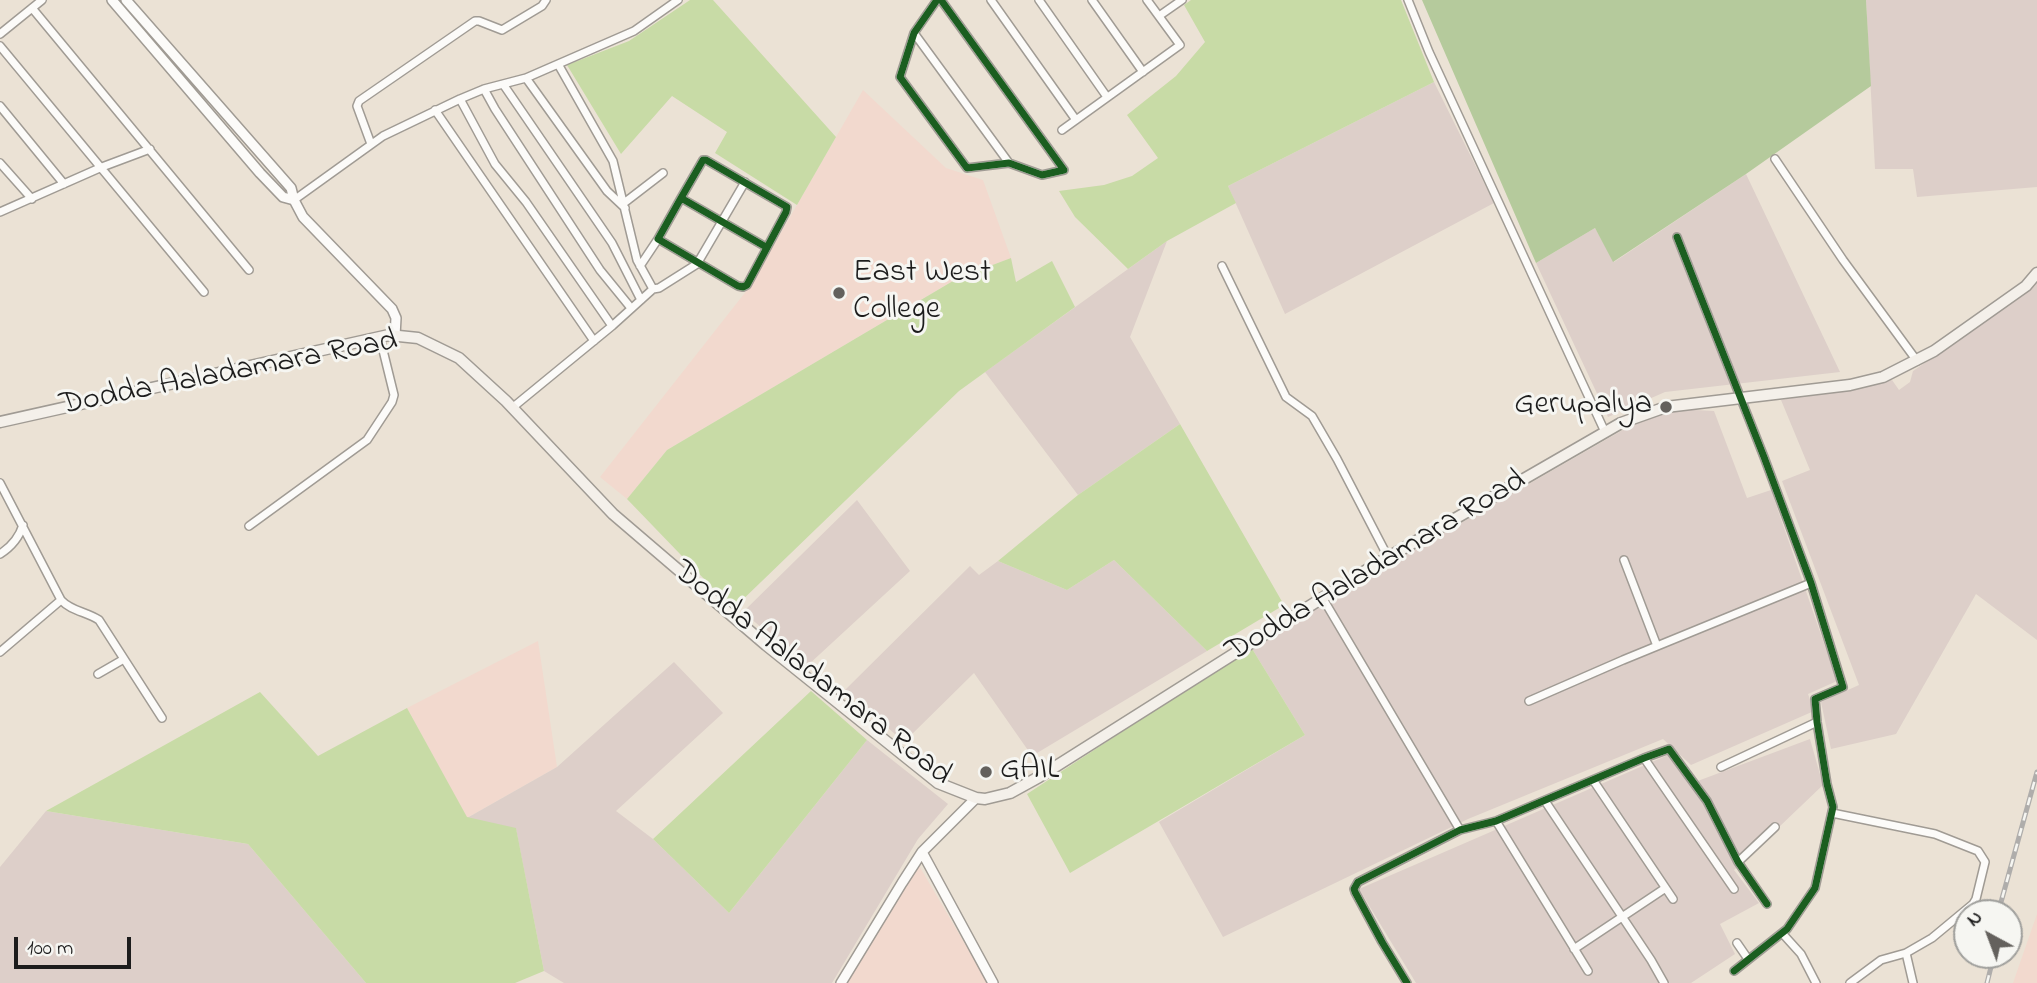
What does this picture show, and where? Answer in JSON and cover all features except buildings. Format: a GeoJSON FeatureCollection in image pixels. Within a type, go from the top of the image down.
{"type":"FeatureCollection","features":[{"type":"Feature","properties":{"kind":"main road","name":"Dodda Aaladamara Road"},"geometry":{"type":"LineString","coordinates":[[0,422],[380,338],[418,338],[459,358],[512,408],[613,514],[679,572],[938,783],[985,799],[1010,793],[1039,777],[1322,597],[1621,423],[1666,407],[1850,385],[1882,377],[1934,351],[2026,286],[2037,273]]}},
{"type":"Feature","properties":{"kind":"street"},"geometry":{"type":"LineString","coordinates":[[0,34],[42,0]]}},
{"type":"Feature","properties":{"kind":"street"},"geometry":{"type":"LineString","coordinates":[[112,0],[260,173],[283,197],[294,200]]}},
{"type":"Feature","properties":{"kind":"street"},"geometry":{"type":"LineString","coordinates":[[127,0],[291,188],[303,217],[392,309],[396,318],[395,336]]}},
{"type":"Feature","properties":{"kind":"street"},"geometry":{"type":"LineString","coordinates":[[371,144],[357,106],[359,102],[475,21],[502,30],[542,6],[546,0]]}},
{"type":"Feature","properties":{"kind":"street"},"geometry":{"type":"LineString","coordinates":[[294,200],[371,144],[435,110],[484,89],[526,78],[634,31],[678,0]]}},
{"type":"Feature","properties":{"kind":"street"},"geometry":{"type":"LineString","coordinates":[[939,0],[1064,170],[1042,175],[1009,163],[967,168],[900,78],[914,33],[939,0]]}},
{"type":"Feature","properties":{"kind":"street"},"geometry":{"type":"LineString","coordinates":[[991,0],[1076,120]]}},
{"type":"Feature","properties":{"kind":"street"},"geometry":{"type":"LineString","coordinates":[[1039,0],[1107,97]]}},
{"type":"Feature","properties":{"kind":"street"},"geometry":{"type":"LineString","coordinates":[[1092,0],[1143,72]]}},
{"type":"Feature","properties":{"kind":"street"},"geometry":{"type":"LineString","coordinates":[[1062,130],[1180,45],[1147,0]]}},
{"type":"Feature","properties":{"kind":"street"},"geometry":{"type":"LineString","coordinates":[[1159,16],[1182,0]]}},
{"type":"Feature","properties":{"kind":"street"},"geometry":{"type":"LineString","coordinates":[[1408,0],[1429,52],[1605,432]]}},
{"type":"Feature","properties":{"kind":"street"},"geometry":{"type":"LineString","coordinates":[[32,8],[249,270]]}},
{"type":"Feature","properties":{"kind":"street"},"geometry":{"type":"LineString","coordinates":[[914,33],[1009,163]]}},
{"type":"Feature","properties":{"kind":"street"},"geometry":{"type":"LineString","coordinates":[[0,46],[204,292]]}},
{"type":"Feature","properties":{"kind":"street"},"geometry":{"type":"LineString","coordinates":[[558,64],[614,161],[640,266],[653,289]]}},
{"type":"Feature","properties":{"kind":"street"},"geometry":{"type":"LineString","coordinates":[[526,78],[607,191],[625,206]]}},
{"type":"Feature","properties":{"kind":"street"},"geometry":{"type":"LineString","coordinates":[[503,84],[612,243],[641,300]]}},
{"type":"Feature","properties":{"kind":"street"},"geometry":{"type":"LineString","coordinates":[[484,89],[600,270],[631,308]]}},
{"type":"Feature","properties":{"kind":"street"},"geometry":{"type":"LineString","coordinates":[[460,99],[495,164],[526,202],[612,326]]}},
{"type":"Feature","properties":{"kind":"street"},"geometry":{"type":"LineString","coordinates":[[0,106],[64,184]]}},
{"type":"Feature","properties":{"kind":"street"},"geometry":{"type":"LineString","coordinates":[[435,110],[594,341]]}},
{"type":"Feature","properties":{"kind":"street"},"geometry":{"type":"LineString","coordinates":[[0,212],[150,149]]}},
{"type":"Feature","properties":{"kind":"street"},"geometry":{"type":"LineString","coordinates":[[1775,159],[1843,260],[1917,361]]}},
{"type":"Feature","properties":{"kind":"street"},"geometry":{"type":"LineString","coordinates":[[640,266],[703,160],[787,207],[743,288],[657,239]]}},
{"type":"Feature","properties":{"kind":"street"},"geometry":{"type":"LineString","coordinates":[[0,163],[32,199]]}},
{"type":"Feature","properties":{"kind":"street"},"geometry":{"type":"LineString","coordinates":[[625,206],[663,173]]}},
{"type":"Feature","properties":{"kind":"street"},"geometry":{"type":"LineString","coordinates":[[512,408],[653,289],[660,288],[695,267],[745,182]]}},
{"type":"Feature","properties":{"kind":"street"},"geometry":{"type":"LineString","coordinates":[[681,198],[766,247]]}},
{"type":"Feature","properties":{"kind":"street"},"geometry":{"type":"LineString","coordinates":[[1676,237],[1811,583],[1843,687],[1815,699],[1833,807],[1815,888],[1782,933],[1734,971]]}},
{"type":"Feature","properties":{"kind":"street"},"geometry":{"type":"LineString","coordinates":[[1222,266],[1286,397],[1311,416],[1337,459],[1388,557]]}},
{"type":"Feature","properties":{"kind":"street"},"geometry":{"type":"LineString","coordinates":[[249,526],[369,438],[393,398],[380,338]]}},
{"type":"Feature","properties":{"kind":"street"},"geometry":{"type":"LineString","coordinates":[[0,483],[61,600],[67,606],[99,620],[162,718]]}},
{"type":"Feature","properties":{"kind":"street"},"geometry":{"type":"LineString","coordinates":[[0,554],[20,536],[23,525]]}},
{"type":"Feature","properties":{"kind":"street"},"geometry":{"type":"LineString","coordinates":[[1624,560],[1657,646]]}},
{"type":"Feature","properties":{"kind":"street"},"geometry":{"type":"LineString","coordinates":[[1530,701],[1811,583]]}},
{"type":"Feature","properties":{"kind":"street"},"geometry":{"type":"LineString","coordinates":[[1322,597],[1460,830]]}},
{"type":"Feature","properties":{"kind":"street"},"geometry":{"type":"LineString","coordinates":[[0,652],[61,600]]}},
{"type":"Feature","properties":{"kind":"street"},"geometry":{"type":"LineString","coordinates":[[99,674],[124,659]]}},
{"type":"Feature","properties":{"kind":"street"},"geometry":{"type":"LineString","coordinates":[[1721,767],[1817,722]]}},
{"type":"Feature","properties":{"kind":"street"},"geometry":{"type":"LineString","coordinates":[[1407,983],[1355,892],[1358,883],[1460,830],[1496,821],[1669,749],[1707,801],[1738,862],[1767,904]]}},
{"type":"Feature","properties":{"kind":"street"},"geometry":{"type":"LineString","coordinates":[[1644,758],[1734,889]]}},
{"type":"Feature","properties":{"kind":"street"},"geometry":{"type":"LineString","coordinates":[[1593,780],[1673,899]]}},
{"type":"Feature","properties":{"kind":"street"},"geometry":{"type":"LineString","coordinates":[[841,983],[922,852],[976,798]]}},
{"type":"Feature","properties":{"kind":"street"},"geometry":{"type":"LineString","coordinates":[[1545,801],[1664,983]]}},
{"type":"Feature","properties":{"kind":"street"},"geometry":{"type":"LineString","coordinates":[[1832,813],[1935,834],[1978,851],[1985,860],[1975,902],[1934,936],[1906,953],[1879,961],[1850,983]]}},
{"type":"Feature","properties":{"kind":"street"},"geometry":{"type":"LineString","coordinates":[[1496,821],[1588,971]]}},
{"type":"Feature","properties":{"kind":"street"},"geometry":{"type":"LineString","coordinates":[[1738,862],[1775,827]]}},
{"type":"Feature","properties":{"kind":"street"},"geometry":{"type":"LineString","coordinates":[[922,852],[993,983]]}},
{"type":"Feature","properties":{"kind":"street"},"geometry":{"type":"LineString","coordinates":[[1574,949],[1664,889]]}},
{"type":"Feature","properties":{"kind":"street"},"geometry":{"type":"LineString","coordinates":[[1782,933],[1801,954],[1816,983]]}},
{"type":"Feature","properties":{"kind":"street"},"geometry":{"type":"LineString","coordinates":[[1737,943],[1754,969]]}},
{"type":"Feature","properties":{"kind":"street"},"geometry":{"type":"LineString","coordinates":[[1906,953],[1913,983]]}},
{"type":"Feature","properties":{"kind":"shaded area"},"geometry":{"type":"Polygon","coordinates":[[[1866,0],[2037,0],[2037,187],[1917,197],[1913,169],[1875,169],[1866,0]]]}},
{"type":"Feature","properties":{"kind":"shaded area"},"geometry":{"type":"Polygon","coordinates":[[[1434,82],[1494,203],[1285,314],[1228,186],[1434,82]]]}},
{"type":"Feature","properties":{"kind":"shaded area","name":"East West College"},"geometry":{"type":"Polygon","coordinates":[[[863,90],[946,168],[983,180],[1011,258],[958,278],[667,450],[627,499],[600,477],[751,285],[863,90]]]}},
{"type":"Feature","properties":{"kind":"shaded area"},"geometry":{"type":"Polygon","coordinates":[[[1746,174],[1840,372],[1665,392],[1608,417],[1536,263],[1595,228],[1614,262],[1746,174]]]}},
{"type":"Feature","properties":{"kind":"shaded area"},"geometry":{"type":"Polygon","coordinates":[[[1167,241],[1130,337],[1180,424],[1078,495],[985,372],[1167,241]]]}},
{"type":"Feature","properties":{"kind":"shaded area"},"geometry":{"type":"Polygon","coordinates":[[[2037,277],[2037,640],[1976,594],[1896,734],[1831,749],[1821,702],[1859,685],[1782,481],[1810,470],[1781,400],[1892,380],[1899,390],[1910,382],[1913,371],[2024,295],[2037,277]]]}},
{"type":"Feature","properties":{"kind":"shaded area"},"geometry":{"type":"Polygon","coordinates":[[[1677,409],[1714,411],[1747,498],[1771,490],[1837,681],[1808,694],[1814,711],[1691,765],[1663,739],[1468,819],[1223,937],[1159,822],[1305,735],[1251,647],[1628,427],[1677,409]]]}},
{"type":"Feature","properties":{"kind":"shaded area"},"geometry":{"type":"Polygon","coordinates":[[[857,500],[910,571],[807,666],[743,612],[857,500]]]}},
{"type":"Feature","properties":{"kind":"shaded area"},"geometry":{"type":"Polygon","coordinates":[[[1114,560],[1207,651],[1032,756],[974,673],[904,742],[845,690],[970,566],[979,575],[998,561],[1067,590],[1114,560]]]}},
{"type":"Feature","properties":{"kind":"shaded area"},"geometry":{"type":"Polygon","coordinates":[[[538,641],[557,767],[467,818],[407,708],[538,641]]]}},
{"type":"Feature","properties":{"kind":"shaded area"},"geometry":{"type":"Polygon","coordinates":[[[674,662],[723,713],[616,811],[653,839],[729,913],[867,740],[948,804],[918,839],[832,983],[564,983],[544,971],[516,829],[467,818],[557,767],[674,662]]]}},
{"type":"Feature","properties":{"kind":"shaded area"},"geometry":{"type":"Polygon","coordinates":[[[1810,739],[1823,785],[1734,870],[1759,903],[1720,924],[1735,954],[1691,983],[1416,983],[1359,889],[1668,755],[1695,782],[1810,739]]]}},
{"type":"Feature","properties":{"kind":"shaded area"},"geometry":{"type":"Polygon","coordinates":[[[46,811],[248,844],[366,983],[0,983],[0,867],[46,811]]]}},
{"type":"Feature","properties":{"kind":"shaded area"},"geometry":{"type":"Polygon","coordinates":[[[918,864],[988,983],[847,983],[918,864]]]}},
{"type":"Feature","properties":{"kind":"shaded area"},"geometry":{"type":"Polygon","coordinates":[[[2037,914],[2037,983],[2013,983],[2018,969],[2023,969],[2023,954],[2037,914]]]}},
{"type":"Feature","properties":{"kind":"green space"},"geometry":{"type":"Polygon","coordinates":[[[690,0],[713,0],[836,137],[797,205],[715,153],[727,132],[672,96],[621,154],[567,65],[629,41],[690,0]]]}},
{"type":"Feature","properties":{"kind":"green space"},"geometry":{"type":"Polygon","coordinates":[[[1191,0],[1401,0],[1434,82],[1228,186],[1236,203],[1167,241],[1128,269],[1075,217],[1059,191],[1104,185],[1132,176],[1158,158],[1127,115],[1176,76],[1205,42],[1184,5],[1191,0]]]}},
{"type":"Feature","properties":{"kind":"green space"},"geometry":{"type":"Polygon","coordinates":[[[1422,0],[1866,0],[1871,86],[1746,174],[1613,262],[1595,228],[1536,263],[1422,0]]]}},
{"type":"Feature","properties":{"kind":"green space"},"geometry":{"type":"Polygon","coordinates":[[[1011,258],[1016,282],[1052,261],[1075,307],[959,391],[733,609],[627,499],[667,450],[958,278],[1011,258]]]}},
{"type":"Feature","properties":{"kind":"green space"},"geometry":{"type":"Polygon","coordinates":[[[1180,424],[1284,605],[1207,651],[1114,560],[1067,590],[998,561],[1078,495],[1180,424]]]}},
{"type":"Feature","properties":{"kind":"green space"},"geometry":{"type":"Polygon","coordinates":[[[1251,647],[1305,735],[1070,873],[1027,794],[1251,647]]]}},
{"type":"Feature","properties":{"kind":"green space"},"geometry":{"type":"Polygon","coordinates":[[[811,691],[867,740],[729,913],[653,839],[811,691]]]}},
{"type":"Feature","properties":{"kind":"green space"},"geometry":{"type":"Polygon","coordinates":[[[260,692],[318,756],[407,708],[467,817],[516,828],[544,971],[515,983],[366,983],[248,844],[46,811],[260,692]]]}},
{"type":"Feature","properties":{"kind":"railway"},"geometry":{"type":"LineString","coordinates":[[2002,899],[2037,772]]}},
{"type":"Feature","properties":{"kind":"railway"},"geometry":{"type":"LineString","coordinates":[[1987,983],[1990,969]]}},
{"type":"Feature","properties":{"kind":"cycle path"},"geometry":{"type":"LineString","coordinates":[[937,0],[914,33],[900,77],[967,168],[1009,163],[1042,175],[1064,170],[941,0]]}},
{"type":"Feature","properties":{"kind":"cycle path"},"geometry":{"type":"LineString","coordinates":[[681,198],[658,239],[738,286],[747,285],[787,207],[703,160],[681,198],[766,247]]}},
{"type":"Feature","properties":{"kind":"cycle path"},"geometry":{"type":"LineString","coordinates":[[1677,237],[1811,583],[1843,687],[1815,699],[1827,784],[1833,807],[1815,888],[1787,929],[1734,971]]}},
{"type":"Feature","properties":{"kind":"cycle path"},"geometry":{"type":"LineString","coordinates":[[1407,983],[1355,892],[1358,882],[1460,830],[1496,821],[1669,749],[1707,801],[1738,862],[1767,904]]}},
{"type":"Feature","properties":{"kind":"place","name":"East West College"},"geometry":{"type":"Point","coordinates":[839,293]}},
{"type":"Feature","properties":{"kind":"place","name":"Gerupalya"},"geometry":{"type":"Point","coordinates":[1666,407]}},
{"type":"Feature","properties":{"kind":"place","name":"GAIL"},"geometry":{"type":"Point","coordinates":[986,772]}}]}
